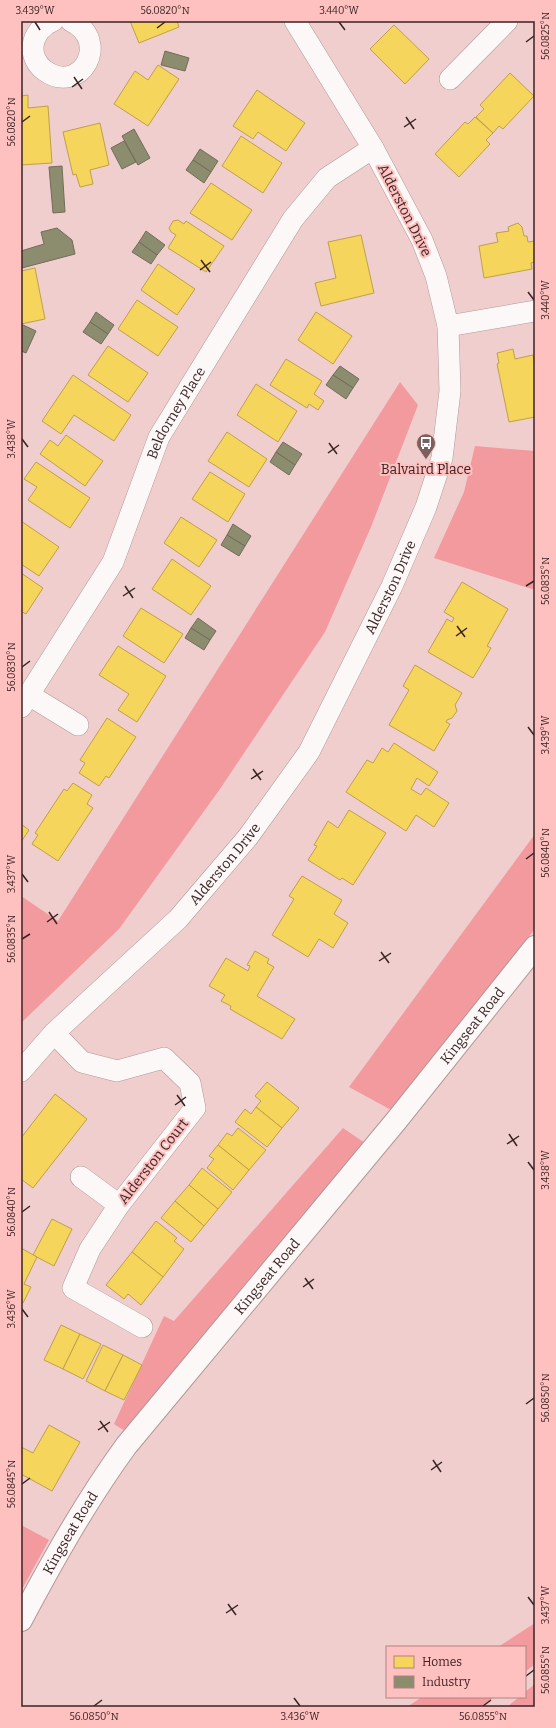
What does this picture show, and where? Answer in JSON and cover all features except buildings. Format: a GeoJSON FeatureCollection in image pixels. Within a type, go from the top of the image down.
{"type":"FeatureCollection","features":[{"type":"Feature","properties":{"kind":"street"},"geometry":{"type":"LineString","coordinates":[[53,21],[40,30],[34,41],[27,47],[38,65],[51,76],[69,77],[81,71],[88,60],[91,49],[89,38],[80,25],[71,21]]}},
{"type":"Feature","properties":{"kind":"street","name":"Alderston Drive"},"geometry":{"type":"LineString","coordinates":[[21,1071],[54,1033],[178,919],[248,837],[309,752],[392,586],[426,507],[442,458],[450,391],[448,326],[436,276],[422,240],[373,148],[295,21]]}},
{"type":"Feature","properties":{"kind":"street"},"geometry":{"type":"LineString","coordinates":[[450,79],[508,21]]}},
{"type":"Feature","properties":{"kind":"street","name":"Beldorney Place"},"geometry":{"type":"LineString","coordinates":[[25,701],[113,562],[158,437],[293,219],[327,178],[373,148]]}},
{"type":"Feature","properties":{"kind":"street"},"geometry":{"type":"LineString","coordinates":[[448,326],[535,311]]}},
{"type":"Feature","properties":{"kind":"street"},"geometry":{"type":"LineString","coordinates":[[25,701],[78,725]]}},
{"type":"Feature","properties":{"kind":"street","name":"Kingseat Road"},"geometry":{"type":"LineString","coordinates":[[21,1620],[55,1556],[98,1485],[126,1446],[392,1126],[535,947]]}},
{"type":"Feature","properties":{"kind":"street","name":"Alderston Court"},"geometry":{"type":"LineString","coordinates":[[54,1033],[82,1062],[117,1071],[164,1058],[190,1083],[194,1108],[119,1205],[90,1249],[73,1288],[142,1327]]}},
{"type":"Feature","properties":{"kind":"street"},"geometry":{"type":"LineString","coordinates":[[81,1177],[119,1205]]}},
{"type":"Feature","properties":{"kind":"shaded area"},"geometry":{"type":"Polygon","coordinates":[[[400,382],[418,405],[371,527],[325,632],[220,789],[119,929],[21,1023],[21,896],[58,921],[400,382]]]}},
{"type":"Feature","properties":{"kind":"shaded area"},"geometry":{"type":"Polygon","coordinates":[[[475,446],[535,451],[535,590],[434,558],[464,492],[475,446]]]}},
{"type":"Feature","properties":{"kind":"shaded area"},"geometry":{"type":"Polygon","coordinates":[[[535,834],[535,929],[393,1111],[349,1087],[535,834]]]}},
{"type":"Feature","properties":{"kind":"shaded area"},"geometry":{"type":"Polygon","coordinates":[[[343,1128],[365,1143],[125,1431],[114,1424],[164,1316],[174,1321],[343,1128]]]}},
{"type":"Feature","properties":{"kind":"shaded area"},"geometry":{"type":"Polygon","coordinates":[[[21,1525],[49,1540],[21,1591],[21,1525]]]}},
{"type":"Feature","properties":{"kind":"shaded area"},"geometry":{"type":"Polygon","coordinates":[[[535,1623],[535,1664],[526,1671],[526,1646],[500,1646],[535,1623]]]}},
{"type":"Feature","properties":{"kind":"shaded area"},"geometry":{"type":"Polygon","coordinates":[[[535,1684],[535,1707],[507,1707],[518,1698],[526,1698],[526,1691],[535,1684]]]}},
{"type":"Feature","properties":{"kind":"shaded area"},"geometry":{"type":"Polygon","coordinates":[[[420,1698],[493,1698],[481,1707],[407,1707],[420,1698]]]}},
{"type":"Feature","properties":{"kind":"place","name":"Balvaird Place"},"geometry":{"type":"Point","coordinates":[426,460]}}]}
